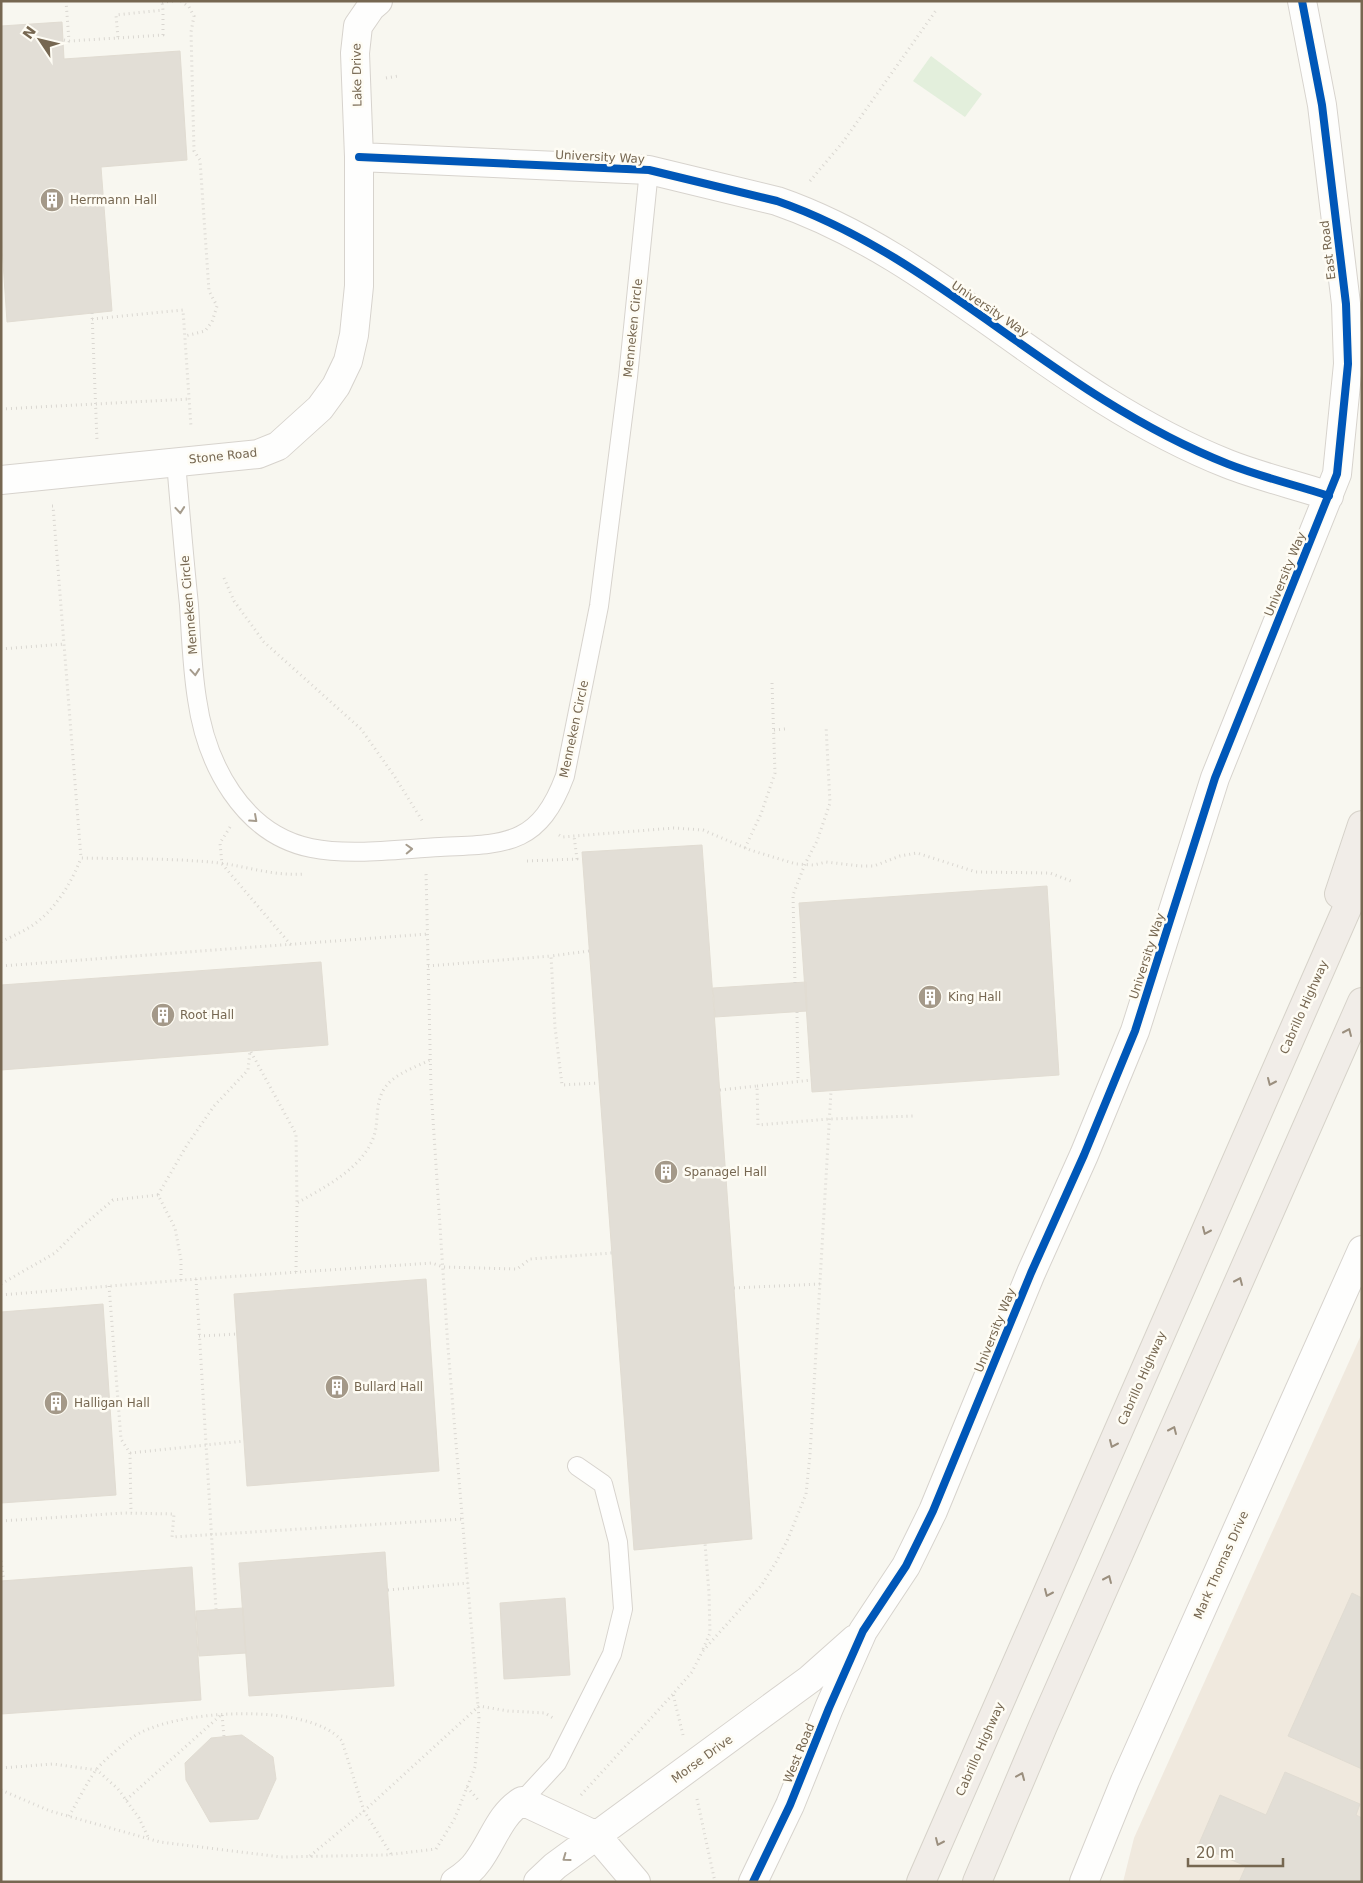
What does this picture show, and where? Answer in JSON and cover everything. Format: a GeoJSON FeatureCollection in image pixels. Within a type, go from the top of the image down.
{"type":"FeatureCollection","features":[{"type":"Feature","properties":{"kind":"highway"},"geometry":{"type":"LineString","coordinates":[[1291,1038],[1362,824]]}},
{"type":"Feature","properties":{"kind":"highway","name":"Cabrillo Highway"},"geometry":{"type":"LineString","coordinates":[[921,1882],[1362,874]]}},
{"type":"Feature","properties":{"kind":"highway"},"geometry":{"type":"LineString","coordinates":[[977,1882],[1036,1743],[1362,1002]]}},
{"type":"Feature","properties":{"kind":"street","name":"Lake Drive"},"geometry":{"type":"LineString","coordinates":[[359,157],[355,53],[358,26],[370,6],[378,1]]}},
{"type":"Feature","properties":{"kind":"street","name":"East Road"},"geometry":{"type":"LineString","coordinates":[[1302,1],[1322,105],[1346,304],[1348,364],[1341,446],[1337,474],[1329,496]]}},
{"type":"Feature","properties":{"kind":"street","name":"University Way"},"geometry":{"type":"LineString","coordinates":[[359,157],[649,170],[777,201],[821,217],[891,256],[1102,399],[1143,424],[1229,464],[1329,496],[1215,778],[1135,1031],[1084,1156],[1031,1273],[933,1511],[906,1566],[863,1631]]}},
{"type":"Feature","properties":{"kind":"street","name":"Stone Road"},"geometry":{"type":"LineString","coordinates":[[1,480],[258,454],[278,446],[320,408],[336,386],[348,361],[355,325],[359,286],[359,157]]}},
{"type":"Feature","properties":{"kind":"street","name":"Mark Thomas Drive"},"geometry":{"type":"LineString","coordinates":[[1084,1882],[1129,1772],[1362,1250]]}},
{"type":"Feature","properties":{"kind":"street","name":"Morse Drive"},"geometry":{"type":"LineString","coordinates":[[538,1882],[555,1866],[810,1679],[863,1631]]}},
{"type":"Feature","properties":{"kind":"street","name":"West Road"},"geometry":{"type":"LineString","coordinates":[[753,1882],[790,1805],[829,1708],[863,1631]]}},
{"type":"Feature","properties":{"kind":"street"},"geometry":{"type":"LineString","coordinates":[[455,1882],[466,1874],[478,1861],[513,1806],[522,1801],[596,1836],[636,1882]]}},
{"type":"Feature","properties":{"kind":"lane","name":"Menneken Circle"},"geometry":{"type":"LineString","coordinates":[[176,462],[197,700],[207,741],[223,778],[242,808],[261,826],[284,838],[310,848],[340,852],[490,845],[515,839],[546,814],[558,795],[565,776],[599,606],[628,377],[649,170]]}},
{"type":"Feature","properties":{"kind":"lane"},"geometry":{"type":"LineString","coordinates":[[522,1801],[556,1763],[612,1654],[623,1609],[618,1542],[603,1484],[577,1466]]}},
{"type":"Feature","properties":{"kind":"path"},"geometry":{"type":"LineString","coordinates":[[66,1],[69,41]]}},
{"type":"Feature","properties":{"kind":"path"},"geometry":{"type":"LineString","coordinates":[[64,40],[163,35],[162,2],[176,1]]}},
{"type":"Feature","properties":{"kind":"path"},"geometry":{"type":"LineString","coordinates":[[181,1],[189,7],[194,16],[191,32],[194,151],[200,160],[209,291],[217,306],[212,322],[205,332],[185,336]]}},
{"type":"Feature","properties":{"kind":"path"},"geometry":{"type":"LineString","coordinates":[[810,182],[843,142],[937,8]]}},
{"type":"Feature","properties":{"kind":"path"},"geometry":{"type":"LineString","coordinates":[[118,38],[116,15],[163,10]]}},
{"type":"Feature","properties":{"kind":"path"},"geometry":{"type":"LineString","coordinates":[[92,318],[183,310],[191,428]]}},
{"type":"Feature","properties":{"kind":"path"},"geometry":{"type":"LineString","coordinates":[[92,313],[98,470]]}},
{"type":"Feature","properties":{"kind":"path"},"geometry":{"type":"LineString","coordinates":[[1,410],[189,399]]}},
{"type":"Feature","properties":{"kind":"path"},"geometry":{"type":"LineString","coordinates":[[1,942],[32,925],[50,911],[76,872],[81,858],[53,506],[44,506]]}},
{"type":"Feature","properties":{"kind":"path"},"geometry":{"type":"LineString","coordinates":[[224,578],[234,601],[264,642],[361,729],[395,777],[423,822]]}},
{"type":"Feature","properties":{"kind":"path"},"geometry":{"type":"LineString","coordinates":[[1,649],[64,644]]}},
{"type":"Feature","properties":{"kind":"path"},"geometry":{"type":"LineString","coordinates":[[745,848],[761,814],[775,773],[772,683]]}},
{"type":"Feature","properties":{"kind":"path"},"geometry":{"type":"LineString","coordinates":[[795,983],[792,895],[804,864],[817,841],[830,803],[826,726]]}},
{"type":"Feature","properties":{"kind":"path"},"geometry":{"type":"LineString","coordinates":[[774,730],[785,729]]}},
{"type":"Feature","properties":{"kind":"path"},"geometry":{"type":"LineString","coordinates":[[242,808],[220,843],[222,864],[291,945]]}},
{"type":"Feature","properties":{"kind":"path"},"geometry":{"type":"LineString","coordinates":[[537,822],[562,836],[674,828],[703,830],[745,848],[796,864],[814,865],[826,862],[874,866],[900,856],[917,853],[976,872],[1050,873],[1071,881]]}},
{"type":"Feature","properties":{"kind":"path"},"geometry":{"type":"LineString","coordinates":[[81,858],[187,860],[222,864],[270,874],[307,874]]}},
{"type":"Feature","properties":{"kind":"path"},"geometry":{"type":"LineString","coordinates":[[1,1790],[50,1811],[160,1842],[281,1857],[391,1855],[436,1849],[455,1818],[475,1767],[480,1718],[443,1267],[431,1089],[426,866]]}},
{"type":"Feature","properties":{"kind":"path"},"geometry":{"type":"LineString","coordinates":[[1,966],[428,934]]}},
{"type":"Feature","properties":{"kind":"path"},"geometry":{"type":"LineString","coordinates":[[428,966],[589,951]]}},
{"type":"Feature","properties":{"kind":"path"},"geometry":{"type":"LineString","coordinates":[[550,956],[555,1027],[562,1085],[599,1083]]}},
{"type":"Feature","properties":{"kind":"path"},"geometry":{"type":"LineString","coordinates":[[797,1012],[798,1082]]}},
{"type":"Feature","properties":{"kind":"path"},"geometry":{"type":"LineString","coordinates":[[158,1195],[214,1106],[248,1070],[250,1051],[296,1134],[296,1272]]}},
{"type":"Feature","properties":{"kind":"path"},"geometry":{"type":"LineString","coordinates":[[297,1202],[334,1182],[361,1158],[374,1136],[380,1097],[394,1077],[430,1060]]}},
{"type":"Feature","properties":{"kind":"path"},"geometry":{"type":"LineString","coordinates":[[720,1090],[812,1080]]}},
{"type":"Feature","properties":{"kind":"path"},"geometry":{"type":"LineString","coordinates":[[756,1086],[758,1125],[829,1119],[914,1116]]}},
{"type":"Feature","properties":{"kind":"path"},"geometry":{"type":"LineString","coordinates":[[702,1652],[761,1586],[787,1541],[806,1494],[810,1455],[831,1091]]}},
{"type":"Feature","properties":{"kind":"path"},"geometry":{"type":"LineString","coordinates":[[158,1195],[175,1228],[181,1260],[181,1280]]}},
{"type":"Feature","properties":{"kind":"path"},"geometry":{"type":"LineString","coordinates":[[1,1284],[55,1253],[113,1200],[158,1195]]}},
{"type":"Feature","properties":{"kind":"path"},"geometry":{"type":"LineString","coordinates":[[1,1295],[181,1280],[432,1263],[443,1267],[517,1269],[530,1259],[612,1253]]}},
{"type":"Feature","properties":{"kind":"path"},"geometry":{"type":"LineString","coordinates":[[196,1279],[207,1444],[210,1535],[216,1609]]}},
{"type":"Feature","properties":{"kind":"path"},"geometry":{"type":"LineString","coordinates":[[734,1288],[820,1284]]}},
{"type":"Feature","properties":{"kind":"path"},"geometry":{"type":"LineString","coordinates":[[109,1286],[121,1439],[130,1453],[131,1513]]}},
{"type":"Feature","properties":{"kind":"path"},"geometry":{"type":"LineString","coordinates":[[199,1336],[236,1334]]}},
{"type":"Feature","properties":{"kind":"path"},"geometry":{"type":"LineString","coordinates":[[130,1453],[244,1441]]}},
{"type":"Feature","properties":{"kind":"path"},"geometry":{"type":"LineString","coordinates":[[1,1521],[131,1513],[174,1514],[172,1537],[463,1519]]}},
{"type":"Feature","properties":{"kind":"path"},"geometry":{"type":"LineString","coordinates":[[559,1819],[692,1672],[710,1633],[705,1543]]}},
{"type":"Feature","properties":{"kind":"path"},"geometry":{"type":"LineString","coordinates":[[1,1561],[4,1580]]}},
{"type":"Feature","properties":{"kind":"path"},"geometry":{"type":"LineString","coordinates":[[388,1590],[468,1584]]}},
{"type":"Feature","properties":{"kind":"path"},"geometry":{"type":"LineString","coordinates":[[673,1694],[683,1737]]}},
{"type":"Feature","properties":{"kind":"path"},"geometry":{"type":"LineString","coordinates":[[479,1706],[508,1711],[544,1713],[573,1730]]}},
{"type":"Feature","properties":{"kind":"path"},"geometry":{"type":"LineString","coordinates":[[310,1856],[364,1811],[479,1706]]}},
{"type":"Feature","properties":{"kind":"path"},"geometry":{"type":"LineString","coordinates":[[69,1816],[97,1770],[131,1738],[163,1723],[222,1714],[252,1713],[283,1716],[309,1723],[336,1734],[342,1741],[364,1811],[391,1855]]}},
{"type":"Feature","properties":{"kind":"path"},"geometry":{"type":"LineString","coordinates":[[222,1714],[224,1737]]}},
{"type":"Feature","properties":{"kind":"path"},"geometry":{"type":"LineString","coordinates":[[126,1800],[222,1714]]}},
{"type":"Feature","properties":{"kind":"path"},"geometry":{"type":"LineString","coordinates":[[1,1768],[53,1764],[97,1770],[118,1789],[139,1818],[149,1839]]}},
{"type":"Feature","properties":{"kind":"path"},"geometry":{"type":"LineString","coordinates":[[696,1794],[715,1882]]}},
{"type":"Feature","properties":{"kind":"shaded area"},"geometry":{"type":"Polygon","coordinates":[[[1362,1333],[1362,1882],[1123,1882],[1134,1838],[1362,1333]]]}},
{"type":"Feature","properties":{"kind":"green space"},"geometry":{"type":"Polygon","coordinates":[[[931,56],[982,94],[965,117],[913,81],[931,56]]]}},
{"type":"Feature","properties":{"kind":"building","name":"Herrmann Hall"},"geometry":{"type":"Polygon","coordinates":[[[62,22],[64,59],[180,51],[187,160],[101,167],[112,311],[7,322],[1,232],[1,26],[62,22]]]}},
{"type":"Feature","properties":{"kind":"building","name":"Spanagel Hall"},"geometry":{"type":"Polygon","coordinates":[[[702,845],[752,1539],[634,1550],[582,852],[702,845]]]}},
{"type":"Feature","properties":{"kind":"building","name":"King Hall"},"geometry":{"type":"Polygon","coordinates":[[[1047,886],[1059,1075],[812,1092],[799,903],[1047,886]]]}},
{"type":"Feature","properties":{"kind":"building","name":"Root Hall"},"geometry":{"type":"Polygon","coordinates":[[[321,962],[328,1045],[1,1070],[1,985],[321,962]]]}},
{"type":"Feature","properties":{"kind":"building"},"geometry":{"type":"Polygon","coordinates":[[[806,982],[807,1011],[715,1017],[713,988],[806,982]]]}},
{"type":"Feature","properties":{"kind":"building","name":"Bullard Hall"},"geometry":{"type":"Polygon","coordinates":[[[426,1279],[439,1471],[247,1486],[234,1294],[426,1279]]]}},
{"type":"Feature","properties":{"kind":"building","name":"Halligan Hall"},"geometry":{"type":"Polygon","coordinates":[[[103,1304],[116,1495],[1,1503],[1,1312],[103,1304]]]}},
{"type":"Feature","properties":{"kind":"building"},"geometry":{"type":"Polygon","coordinates":[[[385,1552],[394,1686],[249,1696],[239,1563],[385,1552]]]}},
{"type":"Feature","properties":{"kind":"building"},"geometry":{"type":"Polygon","coordinates":[[[192,1567],[201,1700],[1,1714],[1,1581],[192,1567]]]}},
{"type":"Feature","properties":{"kind":"building"},"geometry":{"type":"Polygon","coordinates":[[[1352,1593],[1362,1598],[1362,1769],[1288,1736],[1352,1593]]]}},
{"type":"Feature","properties":{"kind":"building"},"geometry":{"type":"Polygon","coordinates":[[[565,1598],[570,1675],[504,1679],[500,1603],[565,1598]]]}},
{"type":"Feature","properties":{"kind":"building"},"geometry":{"type":"Polygon","coordinates":[[[243,1608],[246,1653],[199,1656],[196,1611],[243,1608]]]}},
{"type":"Feature","properties":{"kind":"building"},"geometry":{"type":"Polygon","coordinates":[[[242,1735],[273,1757],[276,1779],[258,1819],[210,1822],[186,1780],[185,1763],[211,1738],[242,1735]]]}},
{"type":"Feature","properties":{"kind":"building"},"geometry":{"type":"Polygon","coordinates":[[[1285,1772],[1360,1804],[1356,1815],[1362,1818],[1362,1882],[1239,1882],[1246,1866],[1198,1846],[1220,1795],[1266,1815],[1285,1772]]]}},
{"type":"Feature","properties":{"kind":"cycle path"},"geometry":{"type":"LineString","coordinates":[[753,1882],[790,1805],[829,1708],[863,1631],[906,1566],[933,1511],[1031,1273],[1084,1155],[1135,1031],[1215,778],[1337,474],[1348,364],[1346,304],[1322,105],[1302,1]]}},
{"type":"Feature","properties":{"kind":"cycle path"},"geometry":{"type":"LineString","coordinates":[[359,157],[649,170],[777,201],[822,219],[864,240],[906,265],[1064,374],[1119,409],[1165,435],[1240,469],[1329,496]]}},
{"type":"Feature","properties":{"kind":"place","name":"Herrmann Hall"},"geometry":{"type":"Point","coordinates":[52,200]}},
{"type":"Feature","properties":{"kind":"place","name":"King Hall"},"geometry":{"type":"Point","coordinates":[930,997]}},
{"type":"Feature","properties":{"kind":"place","name":"Root Hall"},"geometry":{"type":"Point","coordinates":[163,1015]}},
{"type":"Feature","properties":{"kind":"place","name":"Spanagel Hall"},"geometry":{"type":"Point","coordinates":[666,1172]}},
{"type":"Feature","properties":{"kind":"place","name":"Bullard Hall"},"geometry":{"type":"Point","coordinates":[337,1387]}},
{"type":"Feature","properties":{"kind":"place","name":"Halligan Hall"},"geometry":{"type":"Point","coordinates":[56,1403]}}]}
